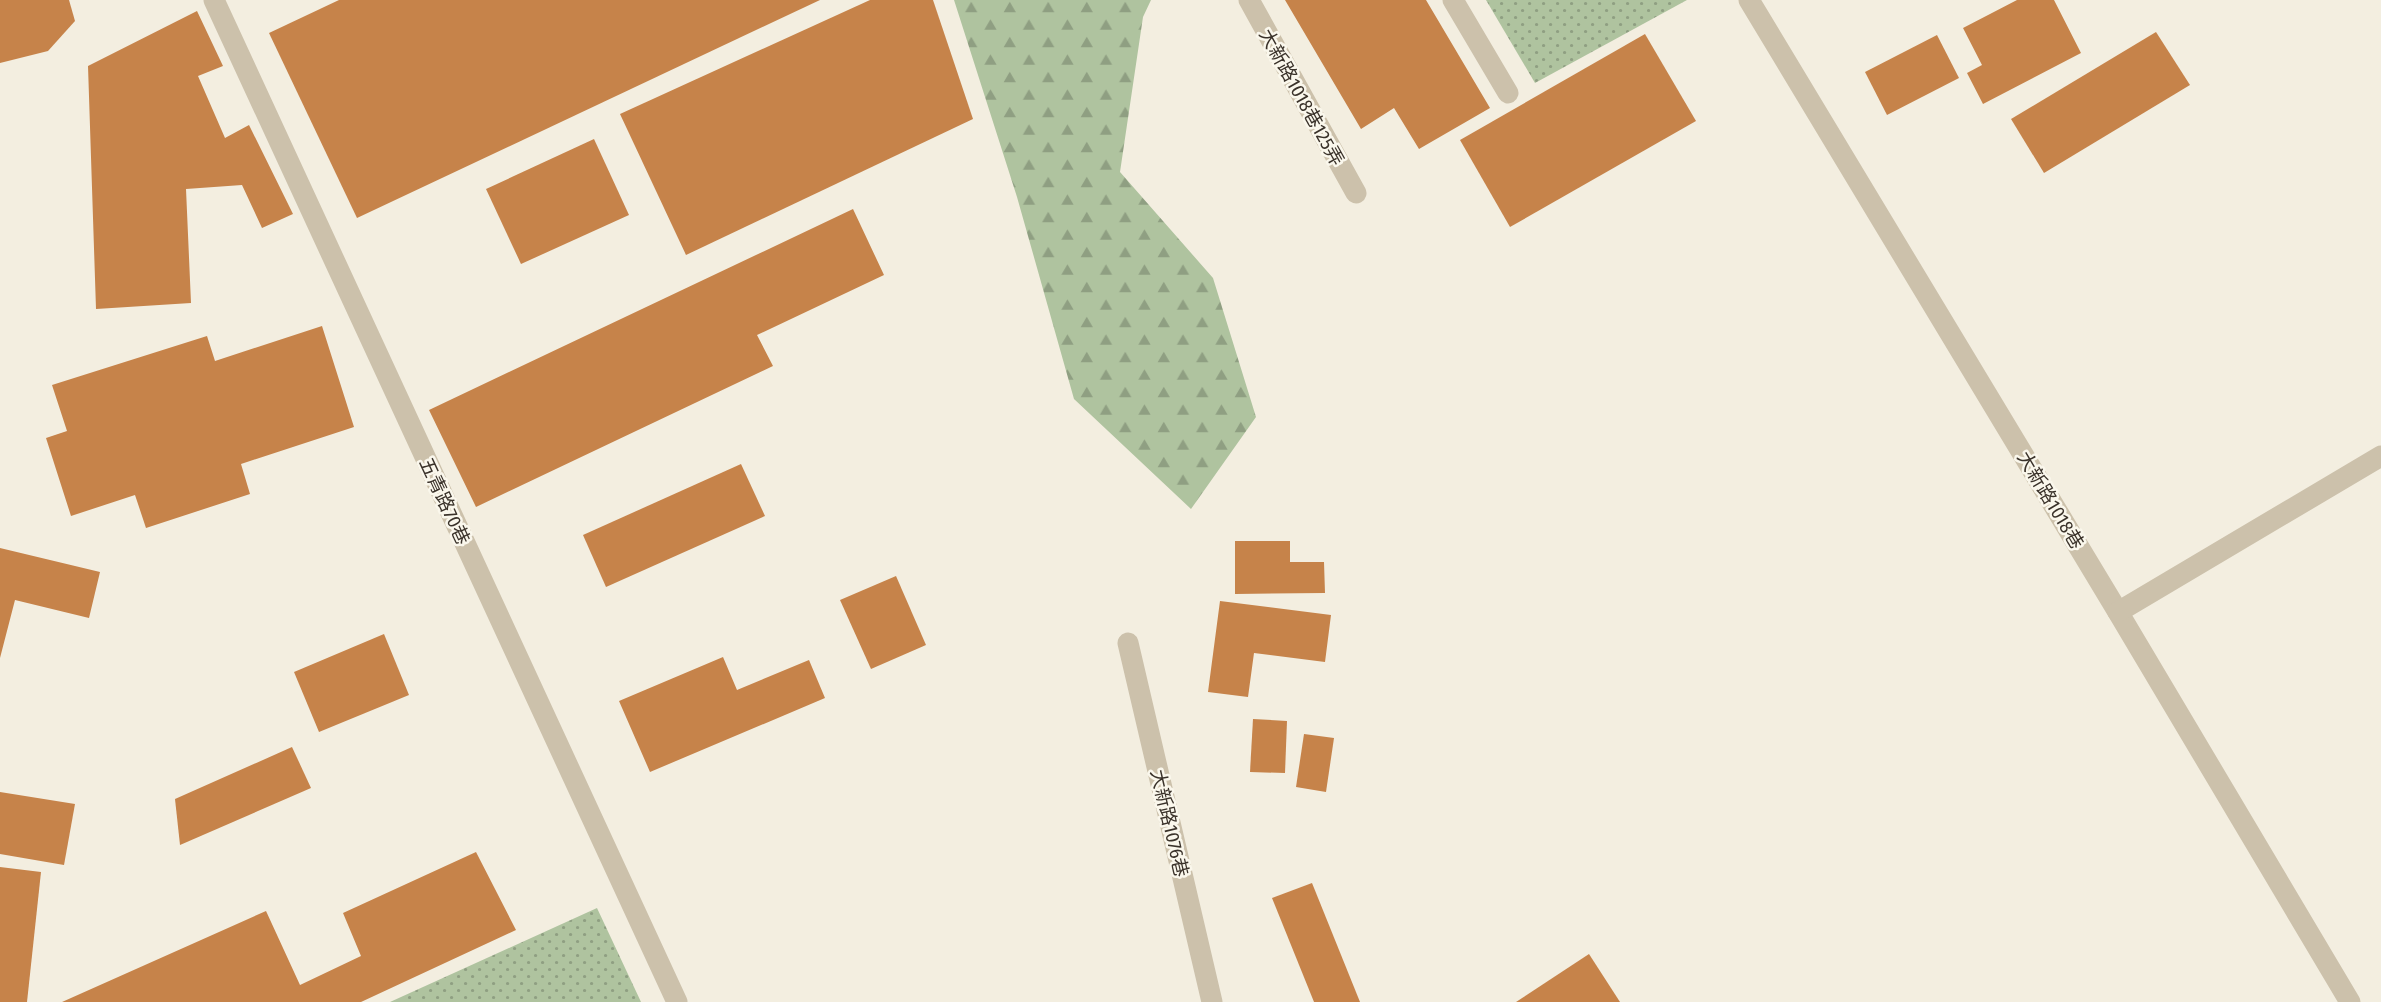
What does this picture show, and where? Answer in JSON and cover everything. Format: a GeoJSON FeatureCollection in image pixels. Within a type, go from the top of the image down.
{"type":"FeatureCollection","features":[{"type":"Feature","properties":{"kind":"street","name":"五青路70巷"},"geometry":{"type":"LineString","coordinates":[[214,0],[677,1002]]}},
{"type":"Feature","properties":{"kind":"street","name":"大新路1018巷125弄"},"geometry":{"type":"LineString","coordinates":[[1249,0],[1356,193]]}},
{"type":"Feature","properties":{"kind":"street"},"geometry":{"type":"LineString","coordinates":[[1453,0],[1508,93]]}},
{"type":"Feature","properties":{"kind":"street","name":"大新路1018巷"},"geometry":{"type":"LineString","coordinates":[[1749,0],[2350,1002]]}},
{"type":"Feature","properties":{"kind":"street"},"geometry":{"type":"LineString","coordinates":[[2118,612],[2381,456]]}},
{"type":"Feature","properties":{"kind":"street","name":"大新路1076巷"},"geometry":{"type":"LineString","coordinates":[[1128,643],[1212,1002]]}},
{"type":"Feature","properties":{"kind":"green space"},"geometry":{"type":"Polygon","coordinates":[[[954,0],[1151,0],[1143,17],[1120,172],[1213,278],[1256,417],[1191,509],[1074,399],[1017,197],[954,0]]]}},
{"type":"Feature","properties":{"kind":"green space"},"geometry":{"type":"Polygon","coordinates":[[[1486,0],[1687,0],[1535,83],[1486,0]]]}},
{"type":"Feature","properties":{"kind":"green space"},"geometry":{"type":"Polygon","coordinates":[[[597,908],[641,1002],[390,1002],[597,908]]]}},
{"type":"Feature","properties":{"kind":"building"},"geometry":{"type":"Polygon","coordinates":[[[0,0],[69,0],[75,21],[48,51],[0,63],[0,0]]]}},
{"type":"Feature","properties":{"kind":"building"},"geometry":{"type":"Polygon","coordinates":[[[339,0],[820,0],[357,218],[269,33],[339,0]]]}},
{"type":"Feature","properties":{"kind":"building"},"geometry":{"type":"Polygon","coordinates":[[[870,0],[933,0],[973,119],[686,255],[620,114],[870,0]]]}},
{"type":"Feature","properties":{"kind":"building"},"geometry":{"type":"Polygon","coordinates":[[[1285,0],[1426,0],[1490,108],[1419,149],[1394,108],[1361,129],[1285,0]]]}},
{"type":"Feature","properties":{"kind":"building"},"geometry":{"type":"Polygon","coordinates":[[[2017,0],[2054,0],[2081,53],[1983,104],[1967,73],[1982,65],[1963,28],[2017,0]]]}},
{"type":"Feature","properties":{"kind":"building"},"geometry":{"type":"Polygon","coordinates":[[[197,11],[223,66],[198,76],[225,138],[249,125],[293,214],[262,228],[242,185],[186,189],[191,303],[96,309],[88,66],[197,11]]]}},
{"type":"Feature","properties":{"kind":"building"},"geometry":{"type":"Polygon","coordinates":[[[2156,32],[2190,85],[2044,173],[2011,119],[2156,32]]]}},
{"type":"Feature","properties":{"kind":"building"},"geometry":{"type":"Polygon","coordinates":[[[1645,34],[1696,121],[1510,227],[1460,140],[1645,34]]]}},
{"type":"Feature","properties":{"kind":"building"},"geometry":{"type":"Polygon","coordinates":[[[1937,35],[1959,78],[1887,115],[1865,72],[1937,35]]]}},
{"type":"Feature","properties":{"kind":"building"},"geometry":{"type":"Polygon","coordinates":[[[594,139],[629,215],[521,264],[486,189],[594,139]]]}},
{"type":"Feature","properties":{"kind":"building"},"geometry":{"type":"Polygon","coordinates":[[[853,209],[884,275],[757,335],[773,366],[476,507],[429,410],[853,209]]]}},
{"type":"Feature","properties":{"kind":"building"},"geometry":{"type":"Polygon","coordinates":[[[322,326],[354,427],[241,464],[250,494],[146,528],[135,495],[71,516],[46,438],[67,431],[52,385],[207,336],[215,361],[322,326]]]}},
{"type":"Feature","properties":{"kind":"building"},"geometry":{"type":"Polygon","coordinates":[[[741,464],[765,516],[606,587],[583,535],[741,464]]]}},
{"type":"Feature","properties":{"kind":"building"},"geometry":{"type":"Polygon","coordinates":[[[1235,541],[1290,541],[1290,562],[1324,562],[1325,593],[1235,594],[1235,541]]]}},
{"type":"Feature","properties":{"kind":"building"},"geometry":{"type":"Polygon","coordinates":[[[0,548],[100,572],[89,618],[15,600],[0,658],[0,548]]]}},
{"type":"Feature","properties":{"kind":"building"},"geometry":{"type":"Polygon","coordinates":[[[896,576],[926,645],[871,669],[840,600],[896,576]]]}},
{"type":"Feature","properties":{"kind":"building"},"geometry":{"type":"Polygon","coordinates":[[[1220,601],[1331,615],[1325,662],[1254,653],[1248,697],[1208,692],[1220,601]]]}},
{"type":"Feature","properties":{"kind":"building"},"geometry":{"type":"Polygon","coordinates":[[[384,634],[409,695],[319,732],[294,672],[384,634]]]}},
{"type":"Feature","properties":{"kind":"building"},"geometry":{"type":"Polygon","coordinates":[[[723,657],[737,690],[809,660],[825,698],[650,772],[619,701],[723,657]]]}},
{"type":"Feature","properties":{"kind":"building"},"geometry":{"type":"Polygon","coordinates":[[[1253,719],[1287,721],[1285,773],[1250,772],[1253,719]]]}},
{"type":"Feature","properties":{"kind":"building"},"geometry":{"type":"Polygon","coordinates":[[[1304,734],[1334,738],[1326,792],[1296,787],[1304,734]]]}},
{"type":"Feature","properties":{"kind":"building"},"geometry":{"type":"Polygon","coordinates":[[[292,747],[311,788],[180,845],[175,799],[292,747]]]}},
{"type":"Feature","properties":{"kind":"building"},"geometry":{"type":"Polygon","coordinates":[[[0,792],[75,804],[64,865],[0,854],[0,792]]]}},
{"type":"Feature","properties":{"kind":"building"},"geometry":{"type":"Polygon","coordinates":[[[476,852],[516,930],[361,1002],[62,1002],[266,911],[300,985],[361,956],[343,913],[476,852]]]}},
{"type":"Feature","properties":{"kind":"building"},"geometry":{"type":"Polygon","coordinates":[[[0,867],[41,872],[27,1002],[0,1002],[0,867]]]}},
{"type":"Feature","properties":{"kind":"building"},"geometry":{"type":"Polygon","coordinates":[[[1312,883],[1360,1002],[1314,1002],[1272,898],[1312,883]]]}},
{"type":"Feature","properties":{"kind":"building"},"geometry":{"type":"Polygon","coordinates":[[[1589,954],[1620,1002],[1516,1002],[1589,954]]]}}]}
